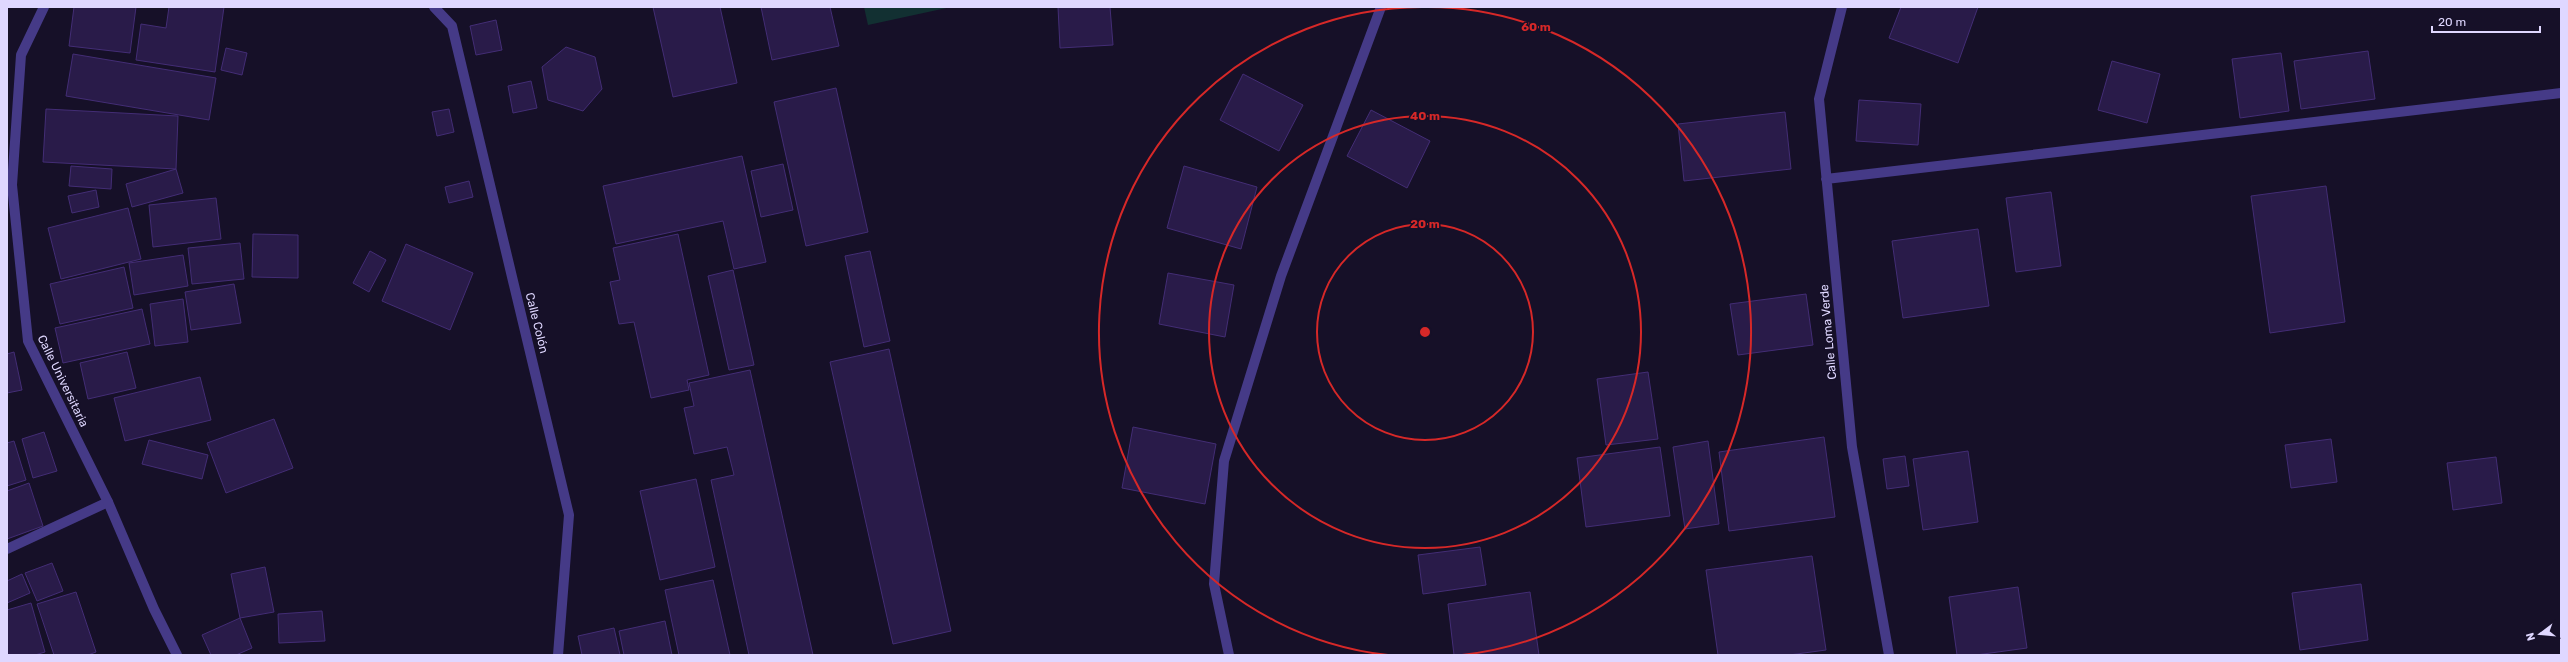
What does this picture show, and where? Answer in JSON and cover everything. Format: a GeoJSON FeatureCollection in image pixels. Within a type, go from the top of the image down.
{"type":"FeatureCollection","features":[{"type":"Feature","properties":{"kind":"street","name":"Calle Universitaria"},"geometry":{"type":"LineString","coordinates":[[44,7],[21,55],[12,185],[28,341],[108,502],[154,609],[177,655]]}},
{"type":"Feature","properties":{"kind":"street","name":"Calle Colón"},"geometry":{"type":"LineString","coordinates":[[434,7],[452,26],[569,515],[558,655]]}},
{"type":"Feature","properties":{"kind":"street"},"geometry":{"type":"LineString","coordinates":[[1229,655],[1214,584],[1224,461],[1281,276],[1381,7]]}},
{"type":"Feature","properties":{"kind":"street","name":"Calle Loma Verde"},"geometry":{"type":"LineString","coordinates":[[1842,7],[1819,99],[1852,447],[1889,655]]}},
{"type":"Feature","properties":{"kind":"street"},"geometry":{"type":"LineString","coordinates":[[1826,179],[2561,93]]}},
{"type":"Feature","properties":{"kind":"street"},"geometry":{"type":"LineString","coordinates":[[7,550],[108,502]]}},
{"type":"Feature","properties":{"kind":"green space"},"geometry":{"type":"Polygon","coordinates":[[[864,7],[951,7],[868,25],[864,7]]]}},
{"type":"Feature","properties":{"kind":"building"},"geometry":{"type":"Polygon","coordinates":[[[74,7],[136,7],[130,53],[69,46],[74,7]]]}},
{"type":"Feature","properties":{"kind":"building"},"geometry":{"type":"Polygon","coordinates":[[[169,7],[224,7],[215,72],[136,60],[141,24],[166,28],[169,7]]]}},
{"type":"Feature","properties":{"kind":"building"},"geometry":{"type":"Polygon","coordinates":[[[653,7],[720,7],[737,83],[673,97],[653,7]]]}},
{"type":"Feature","properties":{"kind":"building"},"geometry":{"type":"Polygon","coordinates":[[[761,7],[830,7],[839,46],[772,60],[761,7]]]}},
{"type":"Feature","properties":{"kind":"building"},"geometry":{"type":"Polygon","coordinates":[[[1058,7],[1110,7],[1113,45],[1060,48],[1058,7]]]}},
{"type":"Feature","properties":{"kind":"building"},"geometry":{"type":"Polygon","coordinates":[[[1901,7],[1978,7],[1958,63],[1889,38],[1901,7]]]}},
{"type":"Feature","properties":{"kind":"building"},"geometry":{"type":"Polygon","coordinates":[[[496,20],[502,50],[476,55],[470,26],[496,20]]]}},
{"type":"Feature","properties":{"kind":"building"},"geometry":{"type":"Polygon","coordinates":[[[566,47],[595,57],[602,89],[583,111],[548,100],[542,67],[566,47]]]}},
{"type":"Feature","properties":{"kind":"building"},"geometry":{"type":"Polygon","coordinates":[[[226,48],[247,53],[242,75],[221,70],[226,48]]]}},
{"type":"Feature","properties":{"kind":"building"},"geometry":{"type":"Polygon","coordinates":[[[2368,51],[2375,99],[2301,109],[2294,61],[2368,51]]]}},
{"type":"Feature","properties":{"kind":"building"},"geometry":{"type":"Polygon","coordinates":[[[2281,53],[2289,111],[2240,118],[2232,59],[2281,53]]]}},
{"type":"Feature","properties":{"kind":"building"},"geometry":{"type":"Polygon","coordinates":[[[73,54],[216,78],[209,120],[66,96],[73,54]]]}},
{"type":"Feature","properties":{"kind":"building"},"geometry":{"type":"Polygon","coordinates":[[[2112,61],[2160,74],[2147,123],[2098,110],[2112,61]]]}},
{"type":"Feature","properties":{"kind":"building"},"geometry":{"type":"Polygon","coordinates":[[[1243,74],[1303,105],[1279,151],[1220,120],[1243,74]]]}},
{"type":"Feature","properties":{"kind":"building"},"geometry":{"type":"Polygon","coordinates":[[[531,81],[537,108],[513,113],[508,86],[531,81]]]}},
{"type":"Feature","properties":{"kind":"building"},"geometry":{"type":"Polygon","coordinates":[[[836,88],[868,232],[806,246],[774,102],[836,88]]]}},
{"type":"Feature","properties":{"kind":"building"},"geometry":{"type":"Polygon","coordinates":[[[1859,100],[1921,104],[1918,145],[1856,141],[1859,100]]]}},
{"type":"Feature","properties":{"kind":"building"},"geometry":{"type":"Polygon","coordinates":[[[46,109],[178,116],[176,169],[43,162],[46,109]]]}},
{"type":"Feature","properties":{"kind":"building"},"geometry":{"type":"Polygon","coordinates":[[[449,109],[454,132],[437,136],[432,112],[449,109]]]}},
{"type":"Feature","properties":{"kind":"building"},"geometry":{"type":"Polygon","coordinates":[[[1371,110],[1430,141],[1407,188],[1347,156],[1371,110]]]}},
{"type":"Feature","properties":{"kind":"building"},"geometry":{"type":"Polygon","coordinates":[[[1785,112],[1791,169],[1684,181],[1678,124],[1785,112]]]}},
{"type":"Feature","properties":{"kind":"building"},"geometry":{"type":"Polygon","coordinates":[[[742,156],[766,262],[734,269],[723,221],[616,244],[603,186],[742,156]]]}},
{"type":"Feature","properties":{"kind":"building"},"geometry":{"type":"Polygon","coordinates":[[[783,164],[793,210],[761,217],[751,171],[783,164]]]}},
{"type":"Feature","properties":{"kind":"building"},"geometry":{"type":"Polygon","coordinates":[[[71,166],[112,169],[111,189],[69,186],[71,166]]]}},
{"type":"Feature","properties":{"kind":"building"},"geometry":{"type":"Polygon","coordinates":[[[1184,166],[1257,187],[1241,249],[1167,228],[1184,166]]]}},
{"type":"Feature","properties":{"kind":"building"},"geometry":{"type":"Polygon","coordinates":[[[176,169],[183,193],[132,207],[126,184],[176,169]]]}},
{"type":"Feature","properties":{"kind":"building"},"geometry":{"type":"Polygon","coordinates":[[[469,181],[473,197],[449,203],[445,187],[469,181]]]}},
{"type":"Feature","properties":{"kind":"building"},"geometry":{"type":"Polygon","coordinates":[[[2326,186],[2345,322],[2270,333],[2251,196],[2326,186]]]}},
{"type":"Feature","properties":{"kind":"building"},"geometry":{"type":"Polygon","coordinates":[[[96,190],[99,207],[72,213],[68,196],[96,190]]]}},
{"type":"Feature","properties":{"kind":"building"},"geometry":{"type":"Polygon","coordinates":[[[2051,192],[2061,266],[2016,272],[2006,198],[2051,192]]]}},
{"type":"Feature","properties":{"kind":"building"},"geometry":{"type":"Polygon","coordinates":[[[216,198],[221,239],[153,247],[149,205],[216,198]]]}},
{"type":"Feature","properties":{"kind":"building"},"geometry":{"type":"Polygon","coordinates":[[[128,208],[141,259],[61,279],[48,228],[128,208]]]}},
{"type":"Feature","properties":{"kind":"building"},"geometry":{"type":"Polygon","coordinates":[[[1978,229],[1989,306],[1903,318],[1892,241],[1978,229]]]}},
{"type":"Feature","properties":{"kind":"building"},"geometry":{"type":"Polygon","coordinates":[[[253,234],[298,235],[298,278],[252,277],[253,234]]]}},
{"type":"Feature","properties":{"kind":"building"},"geometry":{"type":"Polygon","coordinates":[[[678,234],[709,375],[687,380],[689,390],[651,398],[634,322],[619,324],[610,282],[620,280],[613,248],[678,234]]]}},
{"type":"Feature","properties":{"kind":"building"},"geometry":{"type":"Polygon","coordinates":[[[240,243],[244,279],[192,284],[188,248],[240,243]]]}},
{"type":"Feature","properties":{"kind":"building"},"geometry":{"type":"Polygon","coordinates":[[[406,244],[473,273],[450,330],[382,301],[406,244]]]}},
{"type":"Feature","properties":{"kind":"building"},"geometry":{"type":"Polygon","coordinates":[[[370,251],[386,260],[369,292],[353,283],[370,251]]]}},
{"type":"Feature","properties":{"kind":"building"},"geometry":{"type":"Polygon","coordinates":[[[870,251],[890,341],[864,347],[845,256],[870,251]]]}},
{"type":"Feature","properties":{"kind":"building"},"geometry":{"type":"Polygon","coordinates":[[[183,255],[188,286],[134,295],[129,263],[183,255]]]}},
{"type":"Feature","properties":{"kind":"building"},"geometry":{"type":"Polygon","coordinates":[[[124,267],[133,308],[60,324],[50,284],[124,267]]]}},
{"type":"Feature","properties":{"kind":"building"},"geometry":{"type":"Polygon","coordinates":[[[733,270],[754,365],[729,370],[708,276],[733,270]]]}},
{"type":"Feature","properties":{"kind":"building"},"geometry":{"type":"Polygon","coordinates":[[[1168,273],[1234,285],[1225,337],[1159,324],[1168,273]]]}},
{"type":"Feature","properties":{"kind":"building"},"geometry":{"type":"Polygon","coordinates":[[[234,284],[241,323],[191,330],[185,292],[234,284]]]}},
{"type":"Feature","properties":{"kind":"building"},"geometry":{"type":"Polygon","coordinates":[[[1806,294],[1813,345],[1738,355],[1730,304],[1806,294]]]}},
{"type":"Feature","properties":{"kind":"building"},"geometry":{"type":"Polygon","coordinates":[[[183,299],[188,342],[155,346],[150,304],[183,299]]]}},
{"type":"Feature","properties":{"kind":"building"},"geometry":{"type":"Polygon","coordinates":[[[142,309],[150,344],[63,363],[55,328],[142,309]]]}},
{"type":"Feature","properties":{"kind":"building"},"geometry":{"type":"Polygon","coordinates":[[[889,349],[951,631],[893,644],[830,362],[889,349]]]}},
{"type":"Feature","properties":{"kind":"building"},"geometry":{"type":"Polygon","coordinates":[[[14,352],[22,390],[7,393],[7,354],[14,352]]]}},
{"type":"Feature","properties":{"kind":"building"},"geometry":{"type":"Polygon","coordinates":[[[127,352],[136,388],[88,399],[80,363],[127,352]]]}},
{"type":"Feature","properties":{"kind":"building"},"geometry":{"type":"Polygon","coordinates":[[[750,370],[813,655],[749,655],[711,480],[734,475],[727,447],[694,454],[684,408],[694,406],[689,383],[750,370]]]}},
{"type":"Feature","properties":{"kind":"building"},"geometry":{"type":"Polygon","coordinates":[[[1648,372],[1658,439],[1606,445],[1597,379],[1648,372]]]}},
{"type":"Feature","properties":{"kind":"building"},"geometry":{"type":"Polygon","coordinates":[[[200,377],[211,420],[125,441],[114,398],[200,377]]]}},
{"type":"Feature","properties":{"kind":"building"},"geometry":{"type":"Polygon","coordinates":[[[274,419],[293,468],[226,493],[207,443],[274,419]]]}},
{"type":"Feature","properties":{"kind":"building"},"geometry":{"type":"Polygon","coordinates":[[[1133,427],[1216,444],[1205,504],[1122,488],[1133,427]]]}},
{"type":"Feature","properties":{"kind":"building"},"geometry":{"type":"Polygon","coordinates":[[[44,432],[57,471],[33,478],[22,439],[44,432]]]}},
{"type":"Feature","properties":{"kind":"building"},"geometry":{"type":"Polygon","coordinates":[[[1824,437],[1835,517],[1729,531],[1719,452],[1824,437]]]}},
{"type":"Feature","properties":{"kind":"building"},"geometry":{"type":"Polygon","coordinates":[[[2331,439],[2337,482],[2291,488],[2285,445],[2331,439]]]}},
{"type":"Feature","properties":{"kind":"building"},"geometry":{"type":"Polygon","coordinates":[[[149,440],[208,455],[202,479],[142,464],[149,440]]]}},
{"type":"Feature","properties":{"kind":"building"},"geometry":{"type":"Polygon","coordinates":[[[14,441],[26,480],[7,486],[7,443],[14,441]]]}},
{"type":"Feature","properties":{"kind":"building"},"geometry":{"type":"Polygon","coordinates":[[[1708,441],[1719,524],[1685,529],[1673,447],[1708,441]]]}},
{"type":"Feature","properties":{"kind":"building"},"geometry":{"type":"Polygon","coordinates":[[[1660,447],[1670,516],[1586,527],[1577,458],[1660,447]]]}},
{"type":"Feature","properties":{"kind":"building"},"geometry":{"type":"Polygon","coordinates":[[[1968,451],[1978,522],[1923,530],[1913,459],[1968,451]]]}},
{"type":"Feature","properties":{"kind":"building"},"geometry":{"type":"Polygon","coordinates":[[[1905,456],[1909,486],[1887,489],[1883,459],[1905,456]]]}},
{"type":"Feature","properties":{"kind":"building"},"geometry":{"type":"Polygon","coordinates":[[[2496,457],[2502,503],[2453,510],[2447,463],[2496,457]]]}},
{"type":"Feature","properties":{"kind":"building"},"geometry":{"type":"Polygon","coordinates":[[[696,479],[715,567],[660,580],[640,491],[696,479]]]}},
{"type":"Feature","properties":{"kind":"building"},"geometry":{"type":"Polygon","coordinates":[[[29,483],[43,526],[7,539],[7,491],[29,483]]]}},
{"type":"Feature","properties":{"kind":"building"},"geometry":{"type":"Polygon","coordinates":[[[1480,547],[1486,585],[1423,594],[1418,555],[1480,547]]]}},
{"type":"Feature","properties":{"kind":"building"},"geometry":{"type":"Polygon","coordinates":[[[1812,556],[1826,650],[1789,655],[1718,655],[1706,570],[1812,556]]]}},
{"type":"Feature","properties":{"kind":"building"},"geometry":{"type":"Polygon","coordinates":[[[52,563],[63,591],[37,601],[25,573],[52,563]]]}},
{"type":"Feature","properties":{"kind":"building"},"geometry":{"type":"Polygon","coordinates":[[[265,567],[274,612],[240,618],[231,574],[265,567]]]}},
{"type":"Feature","properties":{"kind":"building"},"geometry":{"type":"Polygon","coordinates":[[[22,574],[30,593],[7,603],[7,581],[22,574]]]}},
{"type":"Feature","properties":{"kind":"building"},"geometry":{"type":"Polygon","coordinates":[[[713,580],[730,655],[679,655],[665,590],[713,580]]]}},
{"type":"Feature","properties":{"kind":"building"},"geometry":{"type":"Polygon","coordinates":[[[2361,584],[2368,640],[2300,650],[2292,593],[2361,584]]]}},
{"type":"Feature","properties":{"kind":"building"},"geometry":{"type":"Polygon","coordinates":[[[2018,587],[2027,648],[1976,655],[1957,655],[1949,597],[2018,587]]]}},
{"type":"Feature","properties":{"kind":"building"},"geometry":{"type":"Polygon","coordinates":[[[76,592],[96,652],[88,655],[54,655],[37,604],[76,592]]]}},
{"type":"Feature","properties":{"kind":"building"},"geometry":{"type":"Polygon","coordinates":[[[1530,592],[1539,655],[1454,655],[1448,604],[1530,592]]]}},
{"type":"Feature","properties":{"kind":"building"},"geometry":{"type":"Polygon","coordinates":[[[31,603],[45,652],[35,655],[7,655],[7,610],[31,603]]]}},
{"type":"Feature","properties":{"kind":"building"},"geometry":{"type":"Polygon","coordinates":[[[322,611],[325,641],[279,643],[278,614],[322,611]]]}},
{"type":"Feature","properties":{"kind":"building"},"geometry":{"type":"Polygon","coordinates":[[[240,618],[252,648],[236,655],[211,655],[202,635],[240,618]]]}},
{"type":"Feature","properties":{"kind":"building"},"geometry":{"type":"Polygon","coordinates":[[[665,621],[672,655],[624,655],[619,631],[665,621]]]}},
{"type":"Feature","properties":{"kind":"building"},"geometry":{"type":"Polygon","coordinates":[[[614,628],[620,655],[582,655],[578,636],[614,628]]]}}]}
